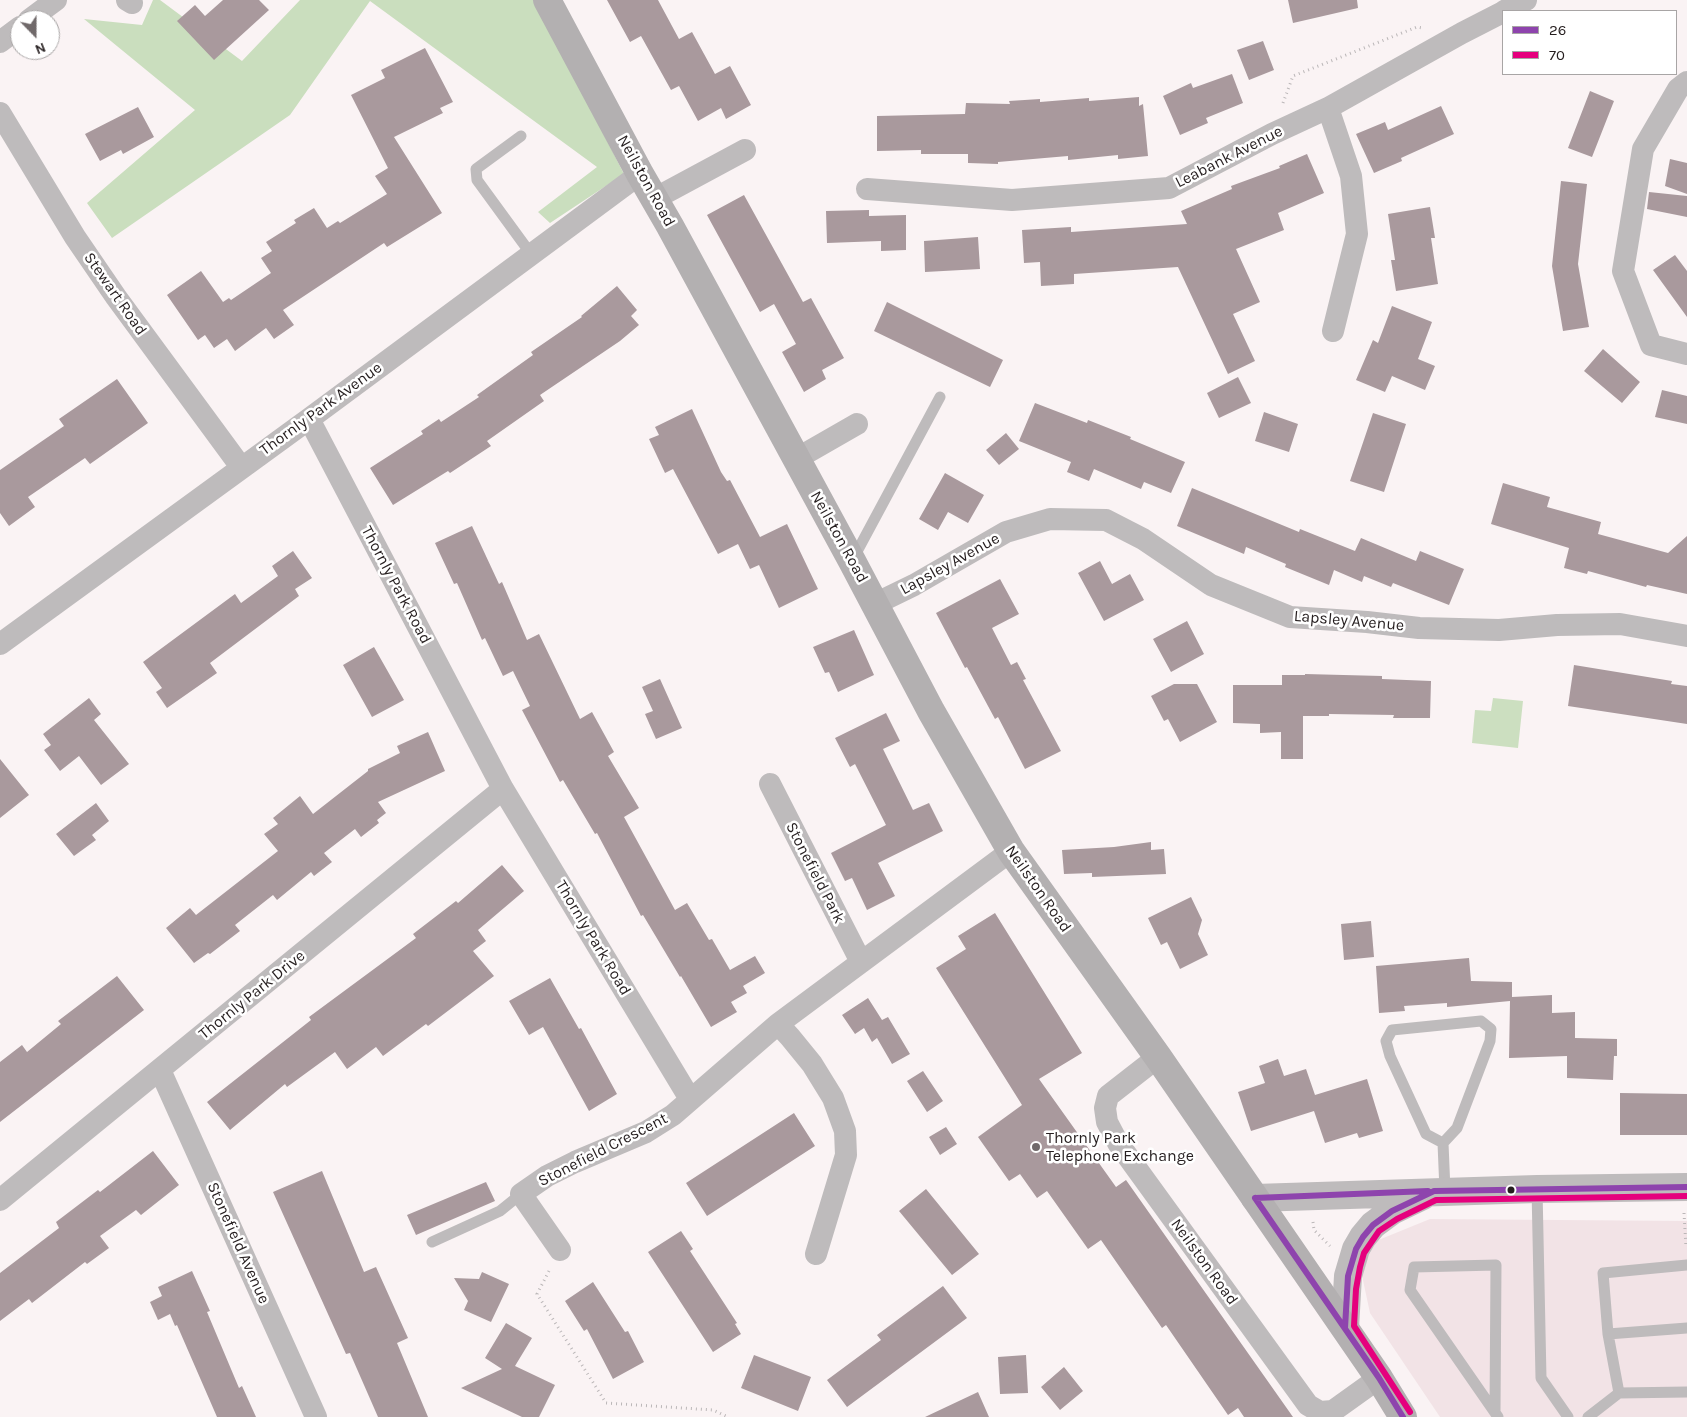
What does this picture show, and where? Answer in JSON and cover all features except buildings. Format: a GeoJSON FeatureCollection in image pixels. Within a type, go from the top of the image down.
{"type":"FeatureCollection","features":[{"type":"Feature","properties":{"kind":"main road","name":"Neilston Road"},"geometry":{"type":"LineString","coordinates":[[547,0],[640,174],[852,560],[931,711],[1011,852],[1158,1057],[1379,1378],[1403,1417]]}},
{"type":"Feature","properties":{"kind":"street"},"geometry":{"type":"LineString","coordinates":[[42,10],[56,0]]}},
{"type":"Feature","properties":{"kind":"street","name":"Leabank Avenue"},"geometry":{"type":"LineString","coordinates":[[1508,10],[1526,0]]}},
{"type":"Feature","properties":{"kind":"street","name":"Leabank Avenue"},"geometry":{"type":"LineString","coordinates":[[868,189],[1012,200],[1170,188],[1272,134],[1328,108],[1462,33],[1502,13]]}},
{"type":"Feature","properties":{"kind":"street"},"geometry":{"type":"LineString","coordinates":[[1687,82],[1678,90],[1643,148],[1623,271],[1651,345],[1687,354]]}},
{"type":"Feature","properties":{"kind":"street"},"geometry":{"type":"LineString","coordinates":[[1328,108],[1351,176],[1357,234],[1333,331]]}},
{"type":"Feature","properties":{"kind":"street","name":"Stewart Road"},"geometry":{"type":"LineString","coordinates":[[0,113],[75,237],[116,297],[241,467]]}},
{"type":"Feature","properties":{"kind":"street"},"geometry":{"type":"LineString","coordinates":[[654,199],[745,150]]}},
{"type":"Feature","properties":{"kind":"street","name":"Thornly Park Avenue"},"geometry":{"type":"LineString","coordinates":[[0,644],[309,419],[640,174]]}},
{"type":"Feature","properties":{"kind":"street","name":"Thornly Park Road"},"geometry":{"type":"LineString","coordinates":[[309,419],[503,789],[690,1099]]}},
{"type":"Feature","properties":{"kind":"street"},"geometry":{"type":"LineString","coordinates":[[796,459],[858,424]]}},
{"type":"Feature","properties":{"kind":"street","name":"Lapsley Avenue"},"geometry":{"type":"LineString","coordinates":[[875,604],[914,585],[1006,532],[1050,519],[1106,520],[1143,539],[1211,585],[1290,617],[1367,622],[1419,628],[1499,630],[1557,625],[1620,624],[1687,636]]}},
{"type":"Feature","properties":{"kind":"street","name":"Stonefield Park"},"geometry":{"type":"LineString","coordinates":[[770,784],[861,962]]}},
{"type":"Feature","properties":{"kind":"street","name":"Thornly Park Drive"},"geometry":{"type":"LineString","coordinates":[[0,1200],[503,789]]}},
{"type":"Feature","properties":{"kind":"street"},"geometry":{"type":"LineString","coordinates":[[690,1099],[778,1024],[1011,852]]}},
{"type":"Feature","properties":{"kind":"street"},"geometry":{"type":"LineString","coordinates":[[778,1024],[812,1064],[833,1098],[845,1131],[846,1155],[816,1254]]}},
{"type":"Feature","properties":{"kind":"street","name":"Neilston Road"},"geometry":{"type":"LineString","coordinates":[[1158,1057],[1108,1096],[1105,1108],[1107,1122],[1118,1143],[1308,1405],[1320,1412],[1333,1411],[1379,1378]]}},
{"type":"Feature","properties":{"kind":"street","name":"Stonefield Avenue"},"geometry":{"type":"LineString","coordinates":[[160,1070],[316,1417]]}},
{"type":"Feature","properties":{"kind":"street","name":"Stonefield Crescent"},"geometry":{"type":"LineString","coordinates":[[560,1250],[521,1194],[547,1176],[646,1132],[673,1115],[690,1099]]}},
{"type":"Feature","properties":{"kind":"street"},"geometry":{"type":"LineString","coordinates":[[1255,1198],[1537,1188],[1684,1187]]}},
{"type":"Feature","properties":{"kind":"street"},"geometry":{"type":"LineString","coordinates":[[1344,1328],[1347,1288],[1351,1266],[1356,1249],[1362,1238],[1373,1225],[1392,1211],[1439,1191]]}},
{"type":"Feature","properties":{"kind":"lane"},"geometry":{"type":"LineString","coordinates":[[521,136],[476,169],[477,180],[531,254]]}},
{"type":"Feature","properties":{"kind":"lane"},"geometry":{"type":"LineString","coordinates":[[852,560],[940,397]]}},
{"type":"Feature","properties":{"kind":"lane"},"geometry":{"type":"LineString","coordinates":[[1439,1191],[1443,1143],[1457,1128],[1490,1041],[1491,1029],[1481,1021],[1392,1030],[1386,1041],[1390,1056],[1426,1134],[1443,1143]]}},
{"type":"Feature","properties":{"kind":"lane"},"geometry":{"type":"LineString","coordinates":[[1537,1188],[1541,1378],[1568,1417]]}},
{"type":"Feature","properties":{"kind":"lane"},"geometry":{"type":"LineString","coordinates":[[432,1242],[500,1211],[521,1194]]}},
{"type":"Feature","properties":{"kind":"lane"},"geometry":{"type":"LineString","coordinates":[[1496,1265],[1496,1414],[1410,1290],[1414,1267],[1496,1265]]}},
{"type":"Feature","properties":{"kind":"lane"},"geometry":{"type":"LineString","coordinates":[[1619,1393],[1608,1334],[1603,1274],[1687,1265]]}},
{"type":"Feature","properties":{"kind":"lane"},"geometry":{"type":"LineString","coordinates":[[1608,1334],[1687,1328]]}},
{"type":"Feature","properties":{"kind":"lane"},"geometry":{"type":"LineString","coordinates":[[1588,1417],[1619,1393],[1687,1392]]}},
{"type":"Feature","properties":{"kind":"path"},"geometry":{"type":"LineString","coordinates":[[1272,134],[1293,76],[1417,27],[1462,33]]}},
{"type":"Feature","properties":{"kind":"path"},"geometry":{"type":"LineString","coordinates":[[1684,1187],[1686,1251]]}},
{"type":"Feature","properties":{"kind":"path"},"geometry":{"type":"LineString","coordinates":[[1308,1196],[1314,1230],[1351,1266]]}},
{"type":"Feature","properties":{"kind":"path"},"geometry":{"type":"LineString","coordinates":[[560,1250],[537,1294],[606,1403],[713,1410],[728,1417]]}},
{"type":"Feature","properties":{"kind":"shaded area"},"geometry":{"type":"Polygon","coordinates":[[[1430,1219],[1687,1221],[1687,1417],[1440,1417],[1370,1313],[1361,1271],[1376,1241],[1430,1219]]]}},
{"type":"Feature","properties":{"kind":"green space"},"geometry":{"type":"Polygon","coordinates":[[[153,0],[160,0],[242,61],[300,0],[535,0],[624,174],[550,223],[538,212],[597,167],[370,1],[290,115],[112,238],[87,203],[195,110],[84,19],[142,25],[153,0]]]}},
{"type":"Feature","properties":{"kind":"green space"},"geometry":{"type":"Polygon","coordinates":[[[1493,698],[1523,701],[1518,748],[1472,743],[1475,710],[1491,711],[1493,698]]]}},
{"type":"Feature","properties":{"kind":"transit line","name":"26"},"geometry":{"type":"LineString","coordinates":[[1345,1328],[1348,1276],[1356,1249],[1363,1237],[1373,1225],[1392,1211],[1434,1191],[1687,1187]]}},
{"type":"Feature","properties":{"kind":"transit line","name":"26"},"geometry":{"type":"LineString","coordinates":[[1255,1198],[1428,1191]]}},
{"type":"Feature","properties":{"kind":"transit line","name":"70"},"geometry":{"type":"LineString","coordinates":[[1410,1412],[1354,1326],[1356,1289],[1360,1267],[1364,1253],[1379,1231],[1397,1219],[1436,1200],[1687,1196]]}},
{"type":"Feature","properties":{"kind":"transit line","name":"26"},"geometry":{"type":"LineString","coordinates":[[1255,1198],[1379,1378],[1403,1417]]}},
{"type":"Feature","properties":{"kind":"place","name":"Thornly Park Telephone Exchange"},"geometry":{"type":"Point","coordinates":[1036,1147]}}]}
